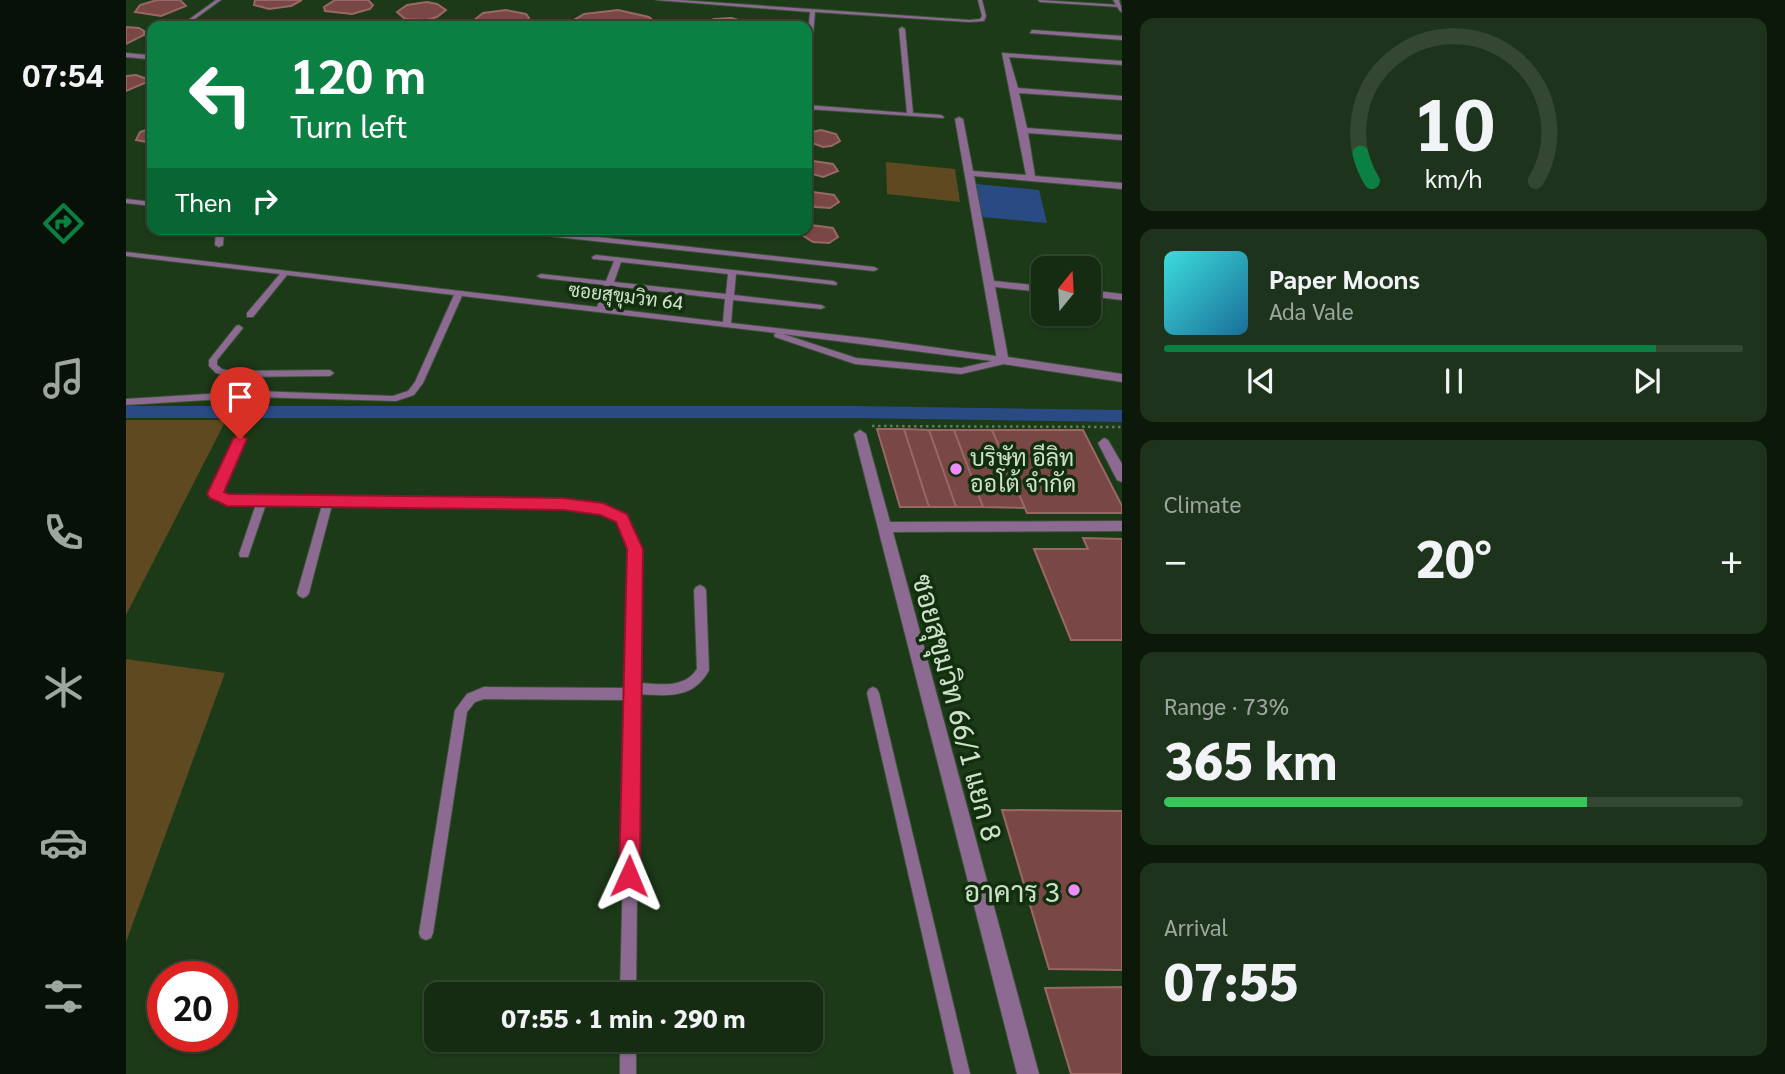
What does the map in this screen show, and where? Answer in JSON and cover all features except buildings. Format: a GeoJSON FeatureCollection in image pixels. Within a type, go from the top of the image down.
{"type":"FeatureCollection","features":[{"type":"Feature","properties":{"kind":"street"},"geometry":{"type":"LineString","coordinates":[[1031,178],[1015,90],[1005,55],[1122,63]]}},
{"type":"Feature","properties":{"kind":"street"},"geometry":{"type":"LineString","coordinates":[[1015,90],[1122,98]]}},
{"type":"Feature","properties":{"kind":"street"},"geometry":{"type":"LineString","coordinates":[[959,119],[1003,360]]}},
{"type":"Feature","properties":{"kind":"street"},"geometry":{"type":"LineString","coordinates":[[1023,130],[1122,138]]}},
{"type":"Feature","properties":{"kind":"street"},"geometry":{"type":"LineString","coordinates":[[968,173],[1122,186]]}},
{"type":"Feature","properties":{"kind":"street"},"geometry":{"type":"LineString","coordinates":[[988,283],[1031,288]]}},
{"type":"Feature","properties":{"kind":"street"},"geometry":{"type":"LineString","coordinates":[[1101,295],[1122,297]]}},
{"type":"Feature","properties":{"kind":"street","name":"ซอยสุขุมวิท 64"},"geometry":{"type":"LineString","coordinates":[[1003,360],[1122,378]]}},
{"type":"Feature","properties":{"kind":"street","name":"ซอยสุขุมวิท 66/1 แยก 8"},"geometry":{"type":"LineString","coordinates":[[860,434],[1028,1074]]}},
{"type":"Feature","properties":{"kind":"street"},"geometry":{"type":"LineString","coordinates":[[1104,443],[1122,477]]}},
{"type":"Feature","properties":{"kind":"street"},"geometry":{"type":"LineString","coordinates":[[884,527],[1122,526]]}},
{"type":"Feature","properties":{"kind":"lane"},"geometry":{"type":"LineString","coordinates":[[190,21],[219,0]]}},
{"type":"Feature","properties":{"kind":"lane"},"geometry":{"type":"LineString","coordinates":[[658,0],[982,20],[984,16],[979,0]]}},
{"type":"Feature","properties":{"kind":"lane"},"geometry":{"type":"LineString","coordinates":[[1040,1],[1119,5]]}},
{"type":"Feature","properties":{"kind":"lane"},"geometry":{"type":"LineString","coordinates":[[812,21],[813,10]]}},
{"type":"Feature","properties":{"kind":"lane"},"geometry":{"type":"LineString","coordinates":[[902,29],[909,115]]}},
{"type":"Feature","properties":{"kind":"lane"},"geometry":{"type":"LineString","coordinates":[[1032,32],[1122,38]]}},
{"type":"Feature","properties":{"kind":"lane"},"geometry":{"type":"LineString","coordinates":[[126,55],[144,57],[147,54]]}},
{"type":"Feature","properties":{"kind":"lane"},"geometry":{"type":"LineString","coordinates":[[812,107],[941,117]]}},
{"type":"Feature","properties":{"kind":"lane"},"geometry":{"type":"LineString","coordinates":[[126,201],[147,204]]}},
{"type":"Feature","properties":{"kind":"lane"},"geometry":{"type":"LineString","coordinates":[[219,264],[220,235]]}},
{"type":"Feature","properties":{"kind":"lane"},"geometry":{"type":"LineString","coordinates":[[558,235],[874,269]]}},
{"type":"Feature","properties":{"kind":"lane","name":"ซอยสุขุมวิท 64"},"geometry":{"type":"LineString","coordinates":[[126,254],[1003,360]]}},
{"type":"Feature","properties":{"kind":"lane"},"geometry":{"type":"LineString","coordinates":[[596,257],[833,283]]}},
{"type":"Feature","properties":{"kind":"lane"},"geometry":{"type":"LineString","coordinates":[[600,310],[618,259]]}},
{"type":"Feature","properties":{"kind":"lane"},"geometry":{"type":"LineString","coordinates":[[250,315],[286,272]]}},
{"type":"Feature","properties":{"kind":"lane"},"geometry":{"type":"LineString","coordinates":[[727,325],[733,272]]}},
{"type":"Feature","properties":{"kind":"lane"},"geometry":{"type":"LineString","coordinates":[[541,276],[821,307]]}},
{"type":"Feature","properties":{"kind":"lane"},"geometry":{"type":"LineString","coordinates":[[126,402],[255,394],[393,399],[411,393],[419,383],[459,293]]}},
{"type":"Feature","properties":{"kind":"lane"},"geometry":{"type":"LineString","coordinates":[[239,328],[213,360],[213,366],[219,371],[231,374],[330,373]]}},
{"type":"Feature","properties":{"kind":"lane"},"geometry":{"type":"LineString","coordinates":[[755,328],[855,361],[961,371],[994,365],[1003,360]]}},
{"type":"Feature","properties":{"kind":"lane"},"geometry":{"type":"LineString","coordinates":[[240,439],[215,494],[227,500],[563,504],[603,509],[622,518],[635,549],[628,982]]}},
{"type":"Feature","properties":{"kind":"lane"},"geometry":{"type":"LineString","coordinates":[[244,554],[262,500]]}},
{"type":"Feature","properties":{"kind":"lane"},"geometry":{"type":"LineString","coordinates":[[303,593],[328,501]]}},
{"type":"Feature","properties":{"kind":"lane"},"geometry":{"type":"LineString","coordinates":[[426,933],[461,710],[471,698],[484,693],[633,691],[690,686],[703,670],[700,590]]}},
{"type":"Feature","properties":{"kind":"lane"},"geometry":{"type":"LineString","coordinates":[[873,693],[962,1074]]}},
{"type":"Feature","properties":{"kind":"lane"},"geometry":{"type":"LineString","coordinates":[[628,1052],[628,1074]]}},
{"type":"Feature","properties":{"kind":"path"},"geometry":{"type":"LineString","coordinates":[[860,434],[858,426],[1122,427]]}},
{"type":"Feature","properties":{"kind":"shaded area"},"geometry":{"type":"Polygon","coordinates":[[[886,162],[955,169],[960,202],[887,194],[886,162]]]}},
{"type":"Feature","properties":{"kind":"shaded area"},"geometry":{"type":"Polygon","coordinates":[[[126,420],[226,420],[126,615],[126,420]]]}},
{"type":"Feature","properties":{"kind":"shaded area"},"geometry":{"type":"Polygon","coordinates":[[[126,659],[225,673],[126,942],[126,659]]]}},
{"type":"Feature","properties":{"kind":"water"},"geometry":{"type":"Polygon","coordinates":[[[976,184],[1039,190],[1047,223],[982,217],[976,184]]]}},
{"type":"Feature","properties":{"kind":"waterway"},"geometry":{"type":"LineString","coordinates":[[126,412],[855,412],[1122,416]]}},
{"type":"Feature","properties":{"kind":"place","name":"บริษัท อีลิท ออโต้ จำกัด"},"geometry":{"type":"Point","coordinates":[956,469]}},
{"type":"Feature","properties":{"kind":"place","name":"อาคาร 3"},"geometry":{"type":"Point","coordinates":[1074,890]}},
{"type":"Feature","properties":{"kind":"route"},"geometry":{"type":"LineString","coordinates":[[240,439],[215,494],[227,500],[563,504],[603,509],[622,518],[635,549],[629,876]]}}]}
